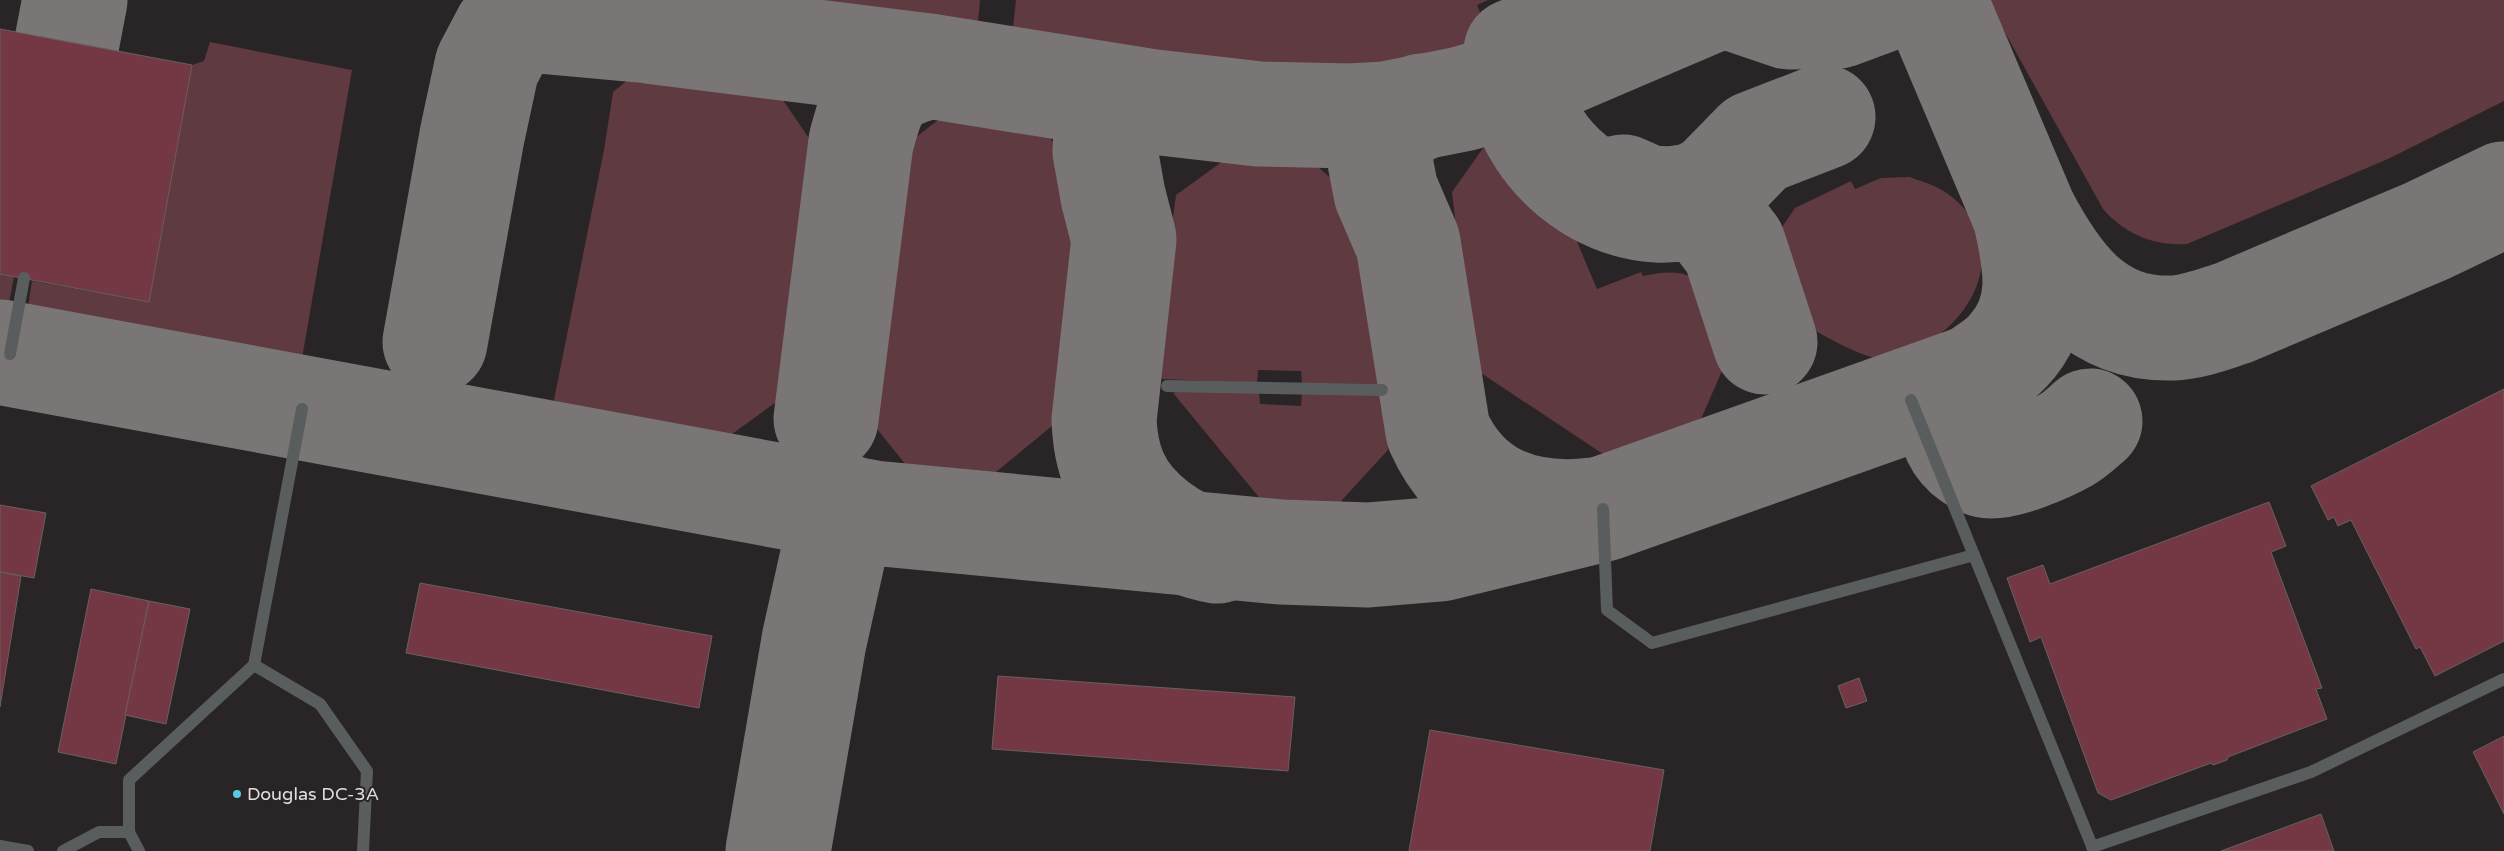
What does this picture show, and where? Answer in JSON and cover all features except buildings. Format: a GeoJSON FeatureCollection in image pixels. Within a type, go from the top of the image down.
{"type":"FeatureCollection","features":[{"type":"Feature","properties":{"kind":"lane"},"geometry":{"type":"LineString","coordinates":[[10,354],[24,278]]}},
{"type":"Feature","properties":{"kind":"lane"},"geometry":{"type":"LineString","coordinates":[[1167,386],[1382,390]]}},
{"type":"Feature","properties":{"kind":"lane"},"geometry":{"type":"LineString","coordinates":[[1910,400],[2093,849],[2311,772],[2504,679]]}},
{"type":"Feature","properties":{"kind":"lane"},"geometry":{"type":"LineString","coordinates":[[139,851],[129,832],[129,780],[254,665],[302,409]]}},
{"type":"Feature","properties":{"kind":"lane"},"geometry":{"type":"LineString","coordinates":[[1603,509],[1607,610],[1652,643],[1974,555]]}},
{"type":"Feature","properties":{"kind":"lane"},"geometry":{"type":"LineString","coordinates":[[254,665],[320,704],[367,772],[363,851]]}},
{"type":"Feature","properties":{"kind":"lane"},"geometry":{"type":"LineString","coordinates":[[63,851],[99,832],[129,832]]}},
{"type":"Feature","properties":{"kind":"lane"},"geometry":{"type":"LineString","coordinates":[[0,846],[28,851]]}},
{"type":"Feature","properties":{"kind":"shaded area"},"geometry":{"type":"Polygon","coordinates":[[[787,0],[980,0],[978,22],[960,36],[798,17],[787,0]]]}},
{"type":"Feature","properties":{"kind":"shaded area"},"geometry":{"type":"Polygon","coordinates":[[[1016,0],[1488,0],[1477,5],[1492,41],[1472,50],[1426,61],[1350,72],[1254,72],[1026,45],[1013,27],[1016,0]]]}},
{"type":"Feature","properties":{"kind":"shaded area"},"geometry":{"type":"Polygon","coordinates":[[[1987,0],[2504,0],[2504,101],[2388,159],[2187,244],[2163,243],[2140,237],[2130,232],[2103,209],[1987,0]]]}},
{"type":"Feature","properties":{"kind":"shaded area"},"geometry":{"type":"Polygon","coordinates":[[[210,42],[352,70],[300,370],[35,321],[28,307],[32,281],[149,302],[192,65],[204,61],[210,42]]]}},
{"type":"Feature","properties":{"kind":"shaded area"},"geometry":{"type":"Polygon","coordinates":[[[639,71],[774,87],[815,147],[786,395],[714,447],[576,419],[562,410],[554,400],[604,150],[613,92],[639,71]]]}},
{"type":"Feature","properties":{"kind":"shaded area"},"geometry":{"type":"Polygon","coordinates":[[[951,110],[1037,121],[1084,183],[1052,426],[979,486],[918,480],[861,409],[893,155],[951,110]]]}},
{"type":"Feature","properties":{"kind":"shaded area"},"geometry":{"type":"Polygon","coordinates":[[[1527,123],[1597,289],[1641,272],[1643,276],[1658,273],[1679,273],[1699,282],[1729,355],[1697,428],[1612,460],[1481,373],[1472,364],[1452,192],[1493,134],[1527,123]]]}},
{"type":"Feature","properties":{"kind":"shaded area"},"geometry":{"type":"Polygon","coordinates":[[[1230,156],[1311,161],[1357,201],[1382,384],[1302,383],[1301,371],[1258,370],[1257,383],[1162,379],[1153,369],[1176,195],[1230,156]]]}},
{"type":"Feature","properties":{"kind":"shaded area"},"geometry":{"type":"Polygon","coordinates":[[[1910,177],[1942,190],[1960,204],[1973,221],[1980,239],[1982,258],[1979,277],[1972,296],[1961,314],[1945,330],[1911,352],[1896,358],[1880,359],[1857,352],[1802,324],[1778,268],[1776,247],[1778,233],[1795,208],[1851,181],[1855,189],[1881,178],[1910,177]]]}},
{"type":"Feature","properties":{"kind":"shaded area"},"geometry":{"type":"Polygon","coordinates":[[[0,274],[14,277],[9,303],[0,311],[0,274]]]}},
{"type":"Feature","properties":{"kind":"shaded area"},"geometry":{"type":"Polygon","coordinates":[[[1182,390],[1259,392],[1260,404],[1301,406],[1302,393],[1383,393],[1388,450],[1331,512],[1267,507],[1173,393],[1182,390]]]}},
{"type":"Feature","properties":{"kind":"taxiway"},"geometry":{"type":"LineString","coordinates":[[67,42],[75,0]]}},
{"type":"Feature","properties":{"kind":"taxiway"},"geometry":{"type":"LineString","coordinates":[[566,0],[655,32],[929,66],[1154,102],[1259,114],[1351,116],[1386,114],[1462,99],[1511,85],[1710,0]]}},
{"type":"Feature","properties":{"kind":"taxiway"},"geometry":{"type":"LineString","coordinates":[[1739,0],[1789,17],[1838,16],[1881,0]]}},
{"type":"Feature","properties":{"kind":"taxiway"},"geometry":{"type":"LineString","coordinates":[[1934,0],[2025,215],[2038,238],[2066,279],[2083,296],[2101,310],[2122,320],[2147,327],[2174,328],[2196,324],[2233,313],[2427,231],[2504,194]]}},
{"type":"Feature","properties":{"kind":"taxiway"},"geometry":{"type":"LineString","coordinates":[[435,342],[472,136],[487,66],[505,32],[518,19],[639,30]]}},
{"type":"Feature","properties":{"kind":"taxiway"},"geometry":{"type":"LineString","coordinates":[[1553,36],[1516,51],[1521,97],[1529,119],[1540,140],[1571,175],[1591,189],[1612,200],[1634,207],[1657,210],[1703,207],[1734,247],[1765,342]]}},
{"type":"Feature","properties":{"kind":"taxiway"},"geometry":{"type":"LineString","coordinates":[[826,419],[861,142],[870,112],[881,91],[899,77],[929,66]]}},
{"type":"Feature","properties":{"kind":"taxiway"},"geometry":{"type":"LineString","coordinates":[[1154,102],[1132,103],[1115,115],[1106,131],[1105,151],[1113,196],[1124,239],[1104,420],[1106,440],[1112,466],[1122,487],[1144,513],[1171,534],[1186,542],[1217,551]]}},
{"type":"Feature","properties":{"kind":"taxiway"},"geometry":{"type":"LineString","coordinates":[[1422,106],[1388,124],[1381,143],[1380,161],[1386,192],[1408,243],[1438,431],[1450,454],[1465,472],[1482,487],[1501,498],[1522,506],[1545,510],[1569,512],[1594,510]]}},
{"type":"Feature","properties":{"kind":"taxiway"},"geometry":{"type":"LineString","coordinates":[[1623,187],[1648,198],[1672,199],[1696,195],[1715,185],[1756,143],[1823,117]]}},
{"type":"Feature","properties":{"kind":"taxiway"},"geometry":{"type":"LineString","coordinates":[[0,352],[873,513],[1281,552],[1368,555],[1440,549],[1603,509],[1974,377],[2008,351],[2020,336],[2028,320],[2035,286],[2032,251],[2025,215]]}},
{"type":"Feature","properties":{"kind":"taxiway"},"geometry":{"type":"LineString","coordinates":[[1974,377],[1966,385],[1955,404],[1951,425],[1958,445],[1968,456],[1977,462],[1989,466],[1997,466],[2017,461],[2059,444],[2090,421]]}},
{"type":"Feature","properties":{"kind":"taxiway"},"geometry":{"type":"LineString","coordinates":[[778,851],[814,641],[844,506]]}},
{"type":"Feature","properties":{"kind":"place","name":"Douglas DC-3A"},"geometry":{"type":"Point","coordinates":[237,794]}}]}
